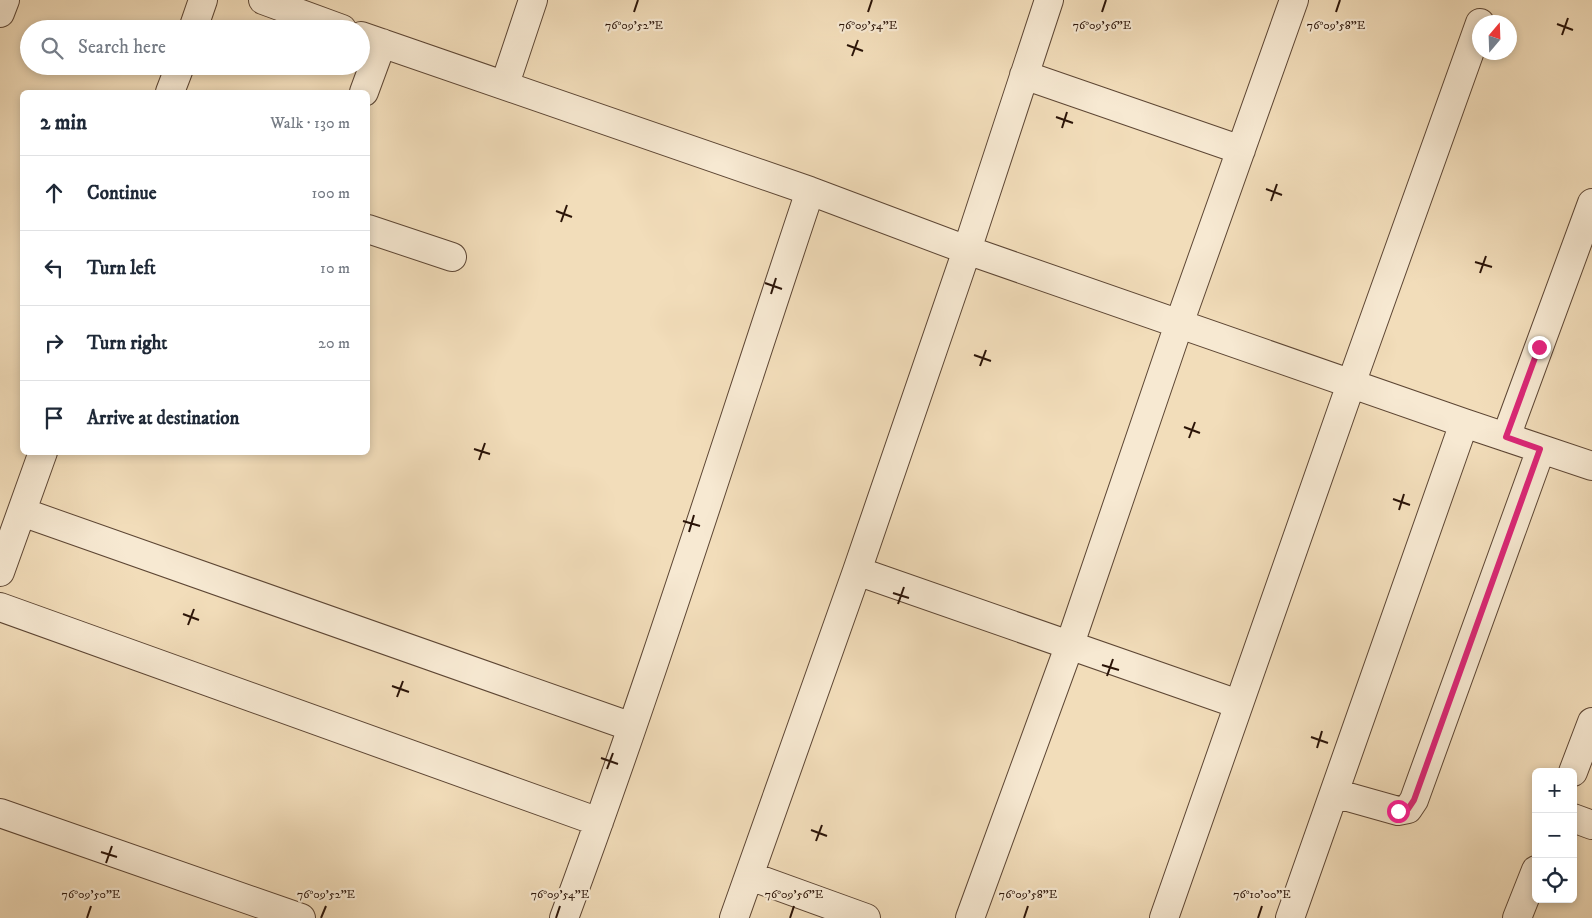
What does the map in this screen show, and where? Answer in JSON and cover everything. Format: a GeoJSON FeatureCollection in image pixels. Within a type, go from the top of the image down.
{"type":"FeatureCollection","features":[{"type":"Feature","properties":{"kind":"street"},"geometry":{"type":"LineString","coordinates":[[0,12],[5,0]]}},
{"type":"Feature","properties":{"kind":"street"},"geometry":{"type":"LineString","coordinates":[[196,20],[203,0]]}},
{"type":"Feature","properties":{"kind":"street"},"geometry":{"type":"LineString","coordinates":[[263,0],[317,20]]}},
{"type":"Feature","properties":{"kind":"street"},"geometry":{"type":"LineString","coordinates":[[505,84],[534,0]]}},
{"type":"Feature","properties":{"kind":"street"},"geometry":{"type":"LineString","coordinates":[[734,918],[857,571],[967,250],[1049,0]]}},
{"type":"Feature","properties":{"kind":"street"},"geometry":{"type":"LineString","coordinates":[[970,918],[1070,644],[1179,324],[1294,0]]}},
{"type":"Feature","properties":{"kind":"street"},"geometry":{"type":"LineString","coordinates":[[1483,15],[1488,0]]}},
{"type":"Feature","properties":{"kind":"street"},"geometry":{"type":"LineString","coordinates":[[371,39],[810,190],[967,250],[1592,466]]}},
{"type":"Feature","properties":{"kind":"street"},"geometry":{"type":"LineString","coordinates":[[1164,918],[1472,45]]}},
{"type":"Feature","properties":{"kind":"street"},"geometry":{"type":"LineString","coordinates":[[171,90],[177,75]]}},
{"type":"Feature","properties":{"kind":"street"},"geometry":{"type":"LineString","coordinates":[[364,90],[366,75]]}},
{"type":"Feature","properties":{"kind":"street"},"geometry":{"type":"LineString","coordinates":[[1024,75],[1241,150]]}},
{"type":"Feature","properties":{"kind":"street"},"geometry":{"type":"LineString","coordinates":[[564,918],[632,727],[810,190]]}},
{"type":"Feature","properties":{"kind":"street"},"geometry":{"type":"LineString","coordinates":[[1506,437],[1592,203]]}},
{"type":"Feature","properties":{"kind":"street"},"geometry":{"type":"LineString","coordinates":[[370,230],[452,256]]}},
{"type":"Feature","properties":{"kind":"street"},"geometry":{"type":"LineString","coordinates":[[1290,918],[1464,423]]}},
{"type":"Feature","properties":{"kind":"street"},"geometry":{"type":"LineString","coordinates":[[1334,793],[1398,811],[1408,809],[1414,800],[1540,449]]}},
{"type":"Feature","properties":{"kind":"street"},"geometry":{"type":"LineString","coordinates":[[0,572],[42,455]]}},
{"type":"Feature","properties":{"kind":"street"},"geometry":{"type":"LineString","coordinates":[[22,512],[632,727]]}},
{"type":"Feature","properties":{"kind":"street"},"geometry":{"type":"LineString","coordinates":[[857,571],[1238,704]]}},
{"type":"Feature","properties":{"kind":"street"},"geometry":{"type":"LineString","coordinates":[[0,607],[599,822]]}},
{"type":"Feature","properties":{"kind":"street"},"geometry":{"type":"LineString","coordinates":[[1575,768],[1592,722]]}},
{"type":"Feature","properties":{"kind":"street"},"geometry":{"type":"LineString","coordinates":[[0,813],[259,911],[301,918]]}},
{"type":"Feature","properties":{"kind":"street"},"geometry":{"type":"LineString","coordinates":[[1577,819],[1592,825]]}},
{"type":"Feature","properties":{"kind":"street"},"geometry":{"type":"LineString","coordinates":[[750,876],[866,918]]}},
{"type":"Feature","properties":{"kind":"street"},"geometry":{"type":"LineString","coordinates":[[1517,918],[1532,880]]}},
{"type":"Feature","properties":{"kind":"route"},"geometry":{"type":"LineString","coordinates":[[1398,811],[1408,809],[1414,800],[1540,449],[1506,437],[1539,347]]}}]}
